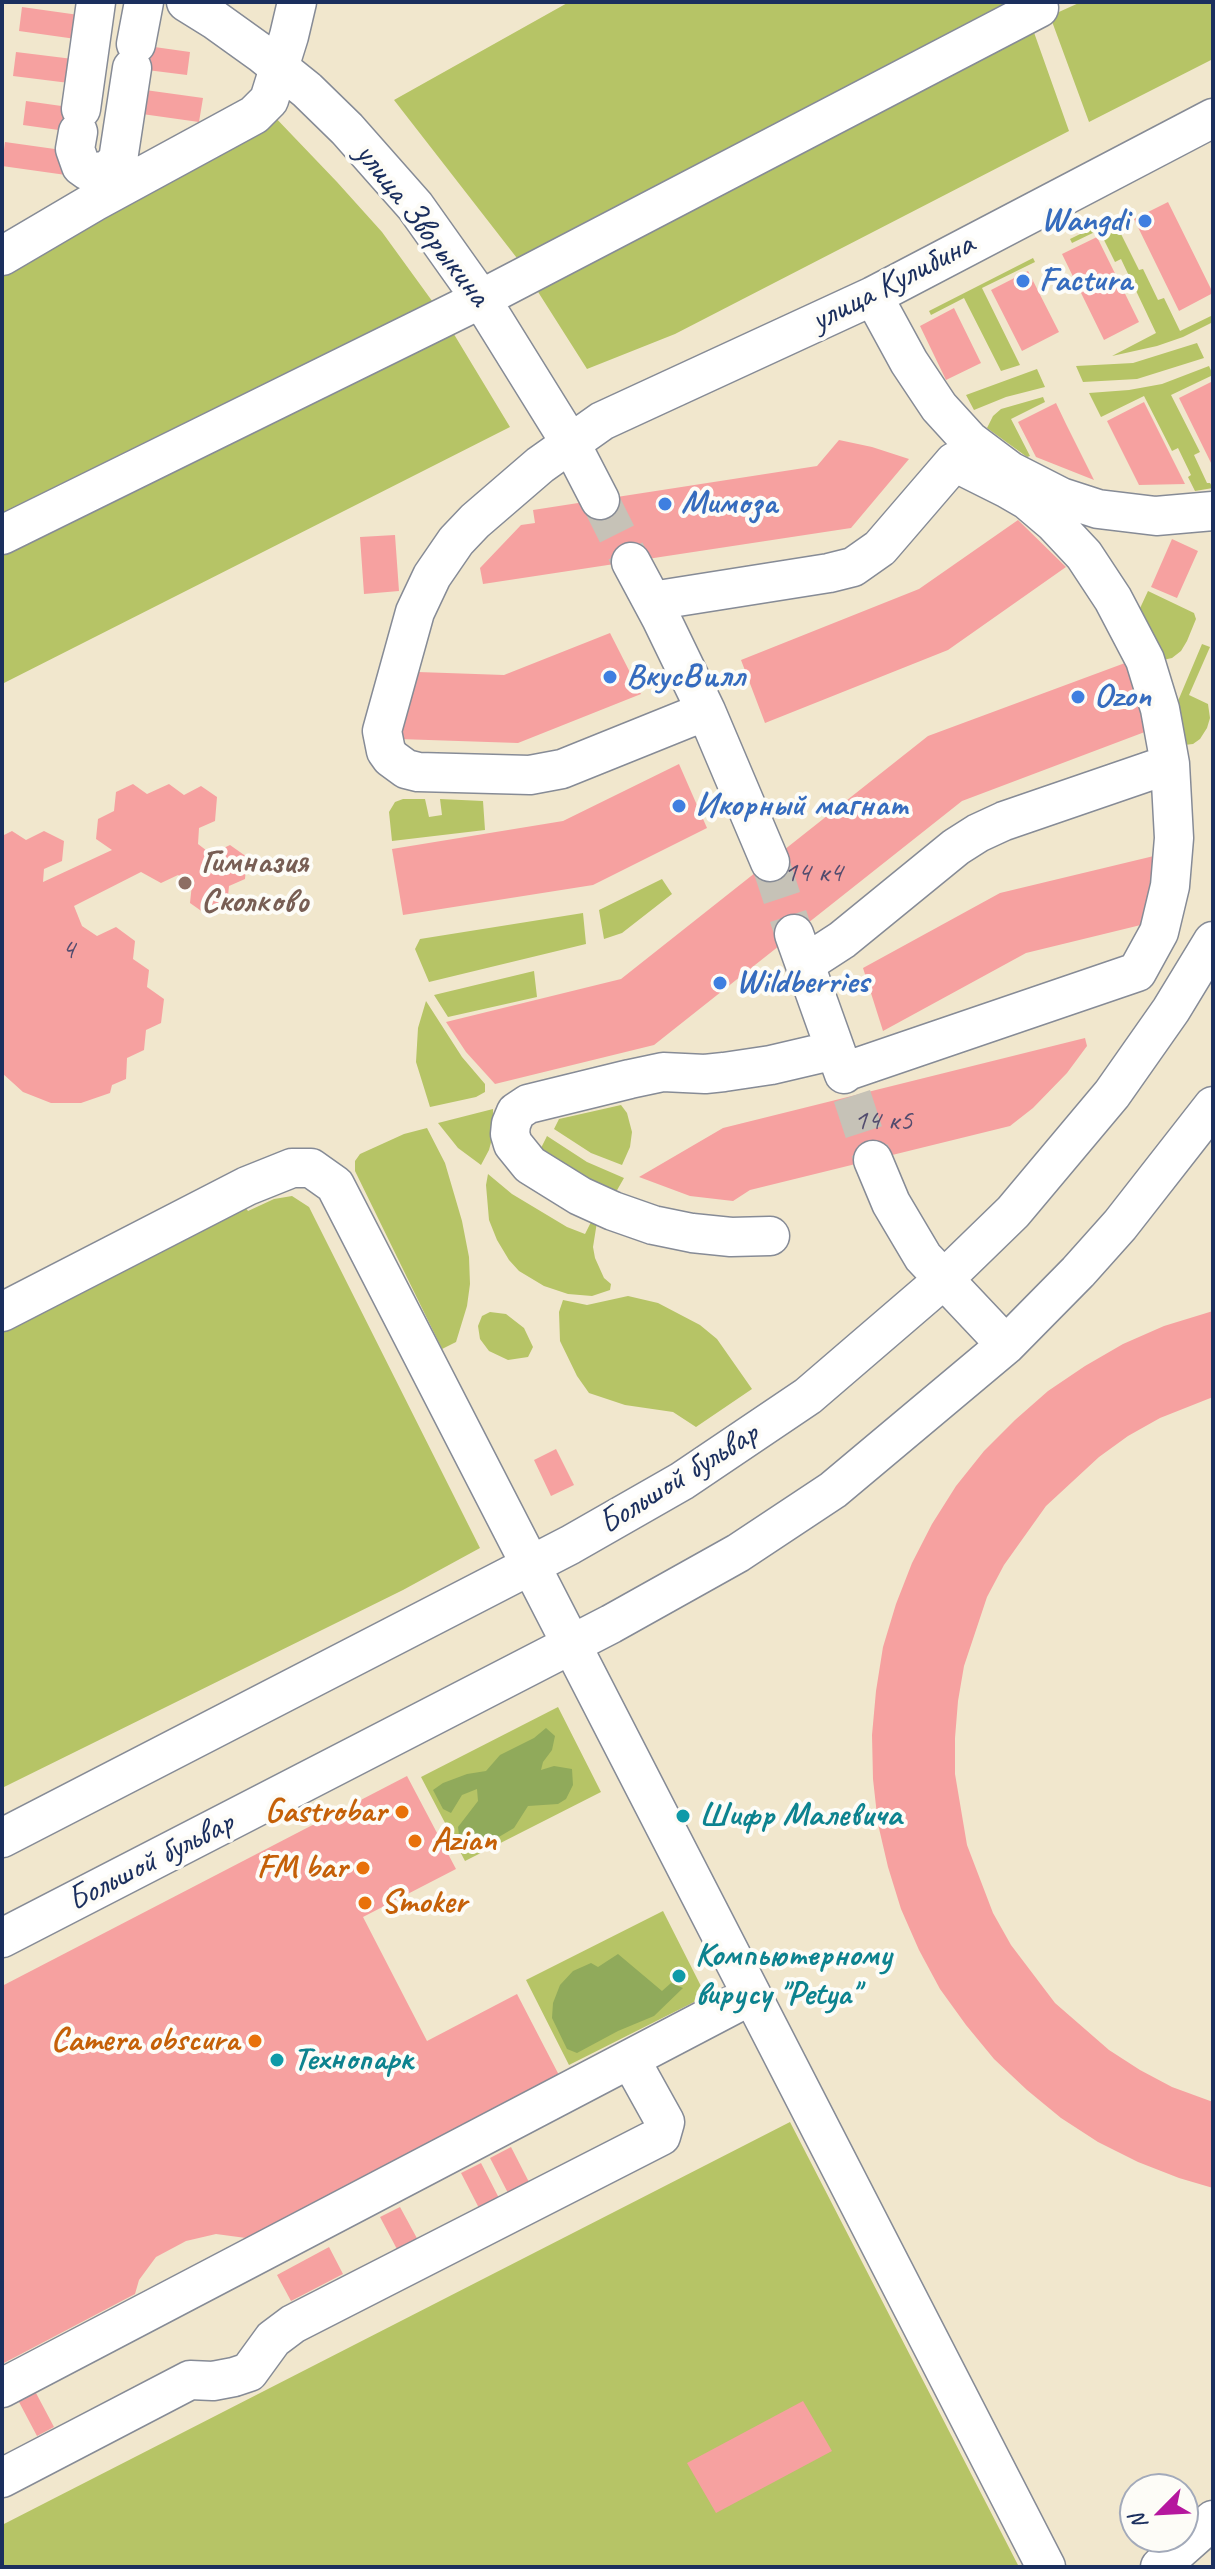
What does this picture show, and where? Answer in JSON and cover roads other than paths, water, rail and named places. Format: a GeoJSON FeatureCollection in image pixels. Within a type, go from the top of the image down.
{"type":"FeatureCollection","features":[{"type":"Feature","properties":{"kind":"street"},"geometry":{"type":"LineString","coordinates":[[96,2],[76,157],[88,171],[108,170],[118,160],[144,2]]}},
{"type":"Feature","properties":{"kind":"street"},"geometry":{"type":"LineString","coordinates":[[2,256],[254,115],[269,100],[297,2]]}},
{"type":"Feature","properties":{"kind":"street","name":"улица Зворыкина"},"geometry":{"type":"LineString","coordinates":[[207,8],[279,66],[347,129],[415,206],[481,299],[571,444],[600,500]]}},
{"type":"Feature","properties":{"kind":"street"},"geometry":{"type":"LineString","coordinates":[[2,535],[481,299],[1039,8]]}},
{"type":"Feature","properties":{"kind":"street","name":"улица Кулибина"},"geometry":{"type":"LineString","coordinates":[[706,711],[562,769],[538,775],[418,772],[398,764],[386,751],[382,731],[415,612],[432,576],[456,541],[475,521],[540,465],[602,421],[873,296],[1213,118]]}},
{"type":"Feature","properties":{"kind":"street"},"geometry":{"type":"LineString","coordinates":[[873,296],[909,362],[939,407],[973,443],[1010,471],[1061,497],[1098,509],[1156,516],[1213,511]]}},
{"type":"Feature","properties":{"kind":"street"},"geometry":{"type":"LineString","coordinates":[[652,601],[853,567],[880,548],[954,462],[1027,500],[1084,555],[1123,616],[1145,660],[1160,709],[1170,764],[1174,838],[1170,886],[1159,932],[1137,972],[844,1073],[771,1065],[694,1074],[663,1072],[528,1104],[516,1112],[510,1134],[513,1144],[530,1165],[580,1196],[653,1225],[731,1237],[770,1236]]}},
{"type":"Feature","properties":{"kind":"street"},"geometry":{"type":"LineString","coordinates":[[631,562],[706,711],[770,862]]}},
{"type":"Feature","properties":{"kind":"street"},"geometry":{"type":"LineString","coordinates":[[844,1073],[800,949],[842,940],[972,836],[1004,821],[1170,764]]}},
{"type":"Feature","properties":{"kind":"street","name":"Большой бульвар"},"geometry":{"type":"LineString","coordinates":[[2,1838],[532,1565],[682,1481],[808,1396],[943,1280],[1013,1212],[1112,1094],[1171,1010],[1213,941]]}},
{"type":"Feature","properties":{"kind":"street","name":"Большой бульвар"},"geometry":{"type":"LineString","coordinates":[[2,1938],[573,1644],[738,1553],[833,1490],[1006,1345],[1120,1225],[1213,1106]]}},
{"type":"Feature","properties":{"kind":"street"},"geometry":{"type":"LineString","coordinates":[[873,1160],[898,1217],[923,1257],[1006,1345]]}},
{"type":"Feature","properties":{"kind":"street"},"geometry":{"type":"LineString","coordinates":[[2,1312],[247,1186],[292,1168],[311,1168],[335,1185],[1046,2567]]}},
{"type":"Feature","properties":{"kind":"street"},"geometry":{"type":"LineString","coordinates":[[2,2388],[750,1996]]}},
{"type":"Feature","properties":{"kind":"street"},"geometry":{"type":"LineString","coordinates":[[2,2478],[190,2380],[213,2381],[249,2372],[273,2339],[293,2324],[661,2136],[665,2122],[630,2059]]}},
{"type":"Feature","properties":{"kind":"street"},"geometry":{"type":"LineString","coordinates":[[1160,2567],[1213,2520]]}},
{"type":"Feature","properties":{"kind":"tunnel"},"geometry":{"type":"LineString","coordinates":[[600,500],[631,562]]}},
{"type":"Feature","properties":{"kind":"tunnel"},"geometry":{"type":"LineString","coordinates":[[770,862],[794,934]]}},
{"type":"Feature","properties":{"kind":"tunnel"},"geometry":{"type":"LineString","coordinates":[[852,1096],[873,1160]]}},
{"type":"Feature","properties":{"kind":"place","name":"Wangdi"},"geometry":{"type":"Point","coordinates":[1145,221]}},
{"type":"Feature","properties":{"kind":"place","name":"Factura"},"geometry":{"type":"Point","coordinates":[1023,281]}},
{"type":"Feature","properties":{"kind":"place","name":"Мимоза"},"geometry":{"type":"Point","coordinates":[665,504]}},
{"type":"Feature","properties":{"kind":"place","name":"ВкусВилл"},"geometry":{"type":"Point","coordinates":[610,677]}},
{"type":"Feature","properties":{"kind":"place","name":"Ozon"},"geometry":{"type":"Point","coordinates":[1078,697]}},
{"type":"Feature","properties":{"kind":"place","name":"Икорный магнат"},"geometry":{"type":"Point","coordinates":[679,806]}},
{"type":"Feature","properties":{"kind":"place","name":"Гимназия Сколково"},"geometry":{"type":"Point","coordinates":[185,883]}},
{"type":"Feature","properties":{"kind":"place","name":"Wildberries"},"geometry":{"type":"Point","coordinates":[720,983]}},
{"type":"Feature","properties":{"kind":"place","name":"Gastrobar"},"geometry":{"type":"Point","coordinates":[402,1812]}},
{"type":"Feature","properties":{"kind":"place","name":"Шифр Малевича"},"geometry":{"type":"Point","coordinates":[683,1816]}},
{"type":"Feature","properties":{"kind":"place","name":"Azian"},"geometry":{"type":"Point","coordinates":[415,1841]}},
{"type":"Feature","properties":{"kind":"place","name":"FM bar"},"geometry":{"type":"Point","coordinates":[363,1868]}},
{"type":"Feature","properties":{"kind":"place","name":"Smoker"},"geometry":{"type":"Point","coordinates":[365,1903]}},
{"type":"Feature","properties":{"kind":"place","name":"Компьютерному вирусу \"Petya\""},"geometry":{"type":"Point","coordinates":[679,1976]}},
{"type":"Feature","properties":{"kind":"place","name":"Camera obscura"},"geometry":{"type":"Point","coordinates":[255,2041]}},
{"type":"Feature","properties":{"kind":"place","name":"Технопарк"},"geometry":{"type":"Point","coordinates":[277,2060]}}]}
